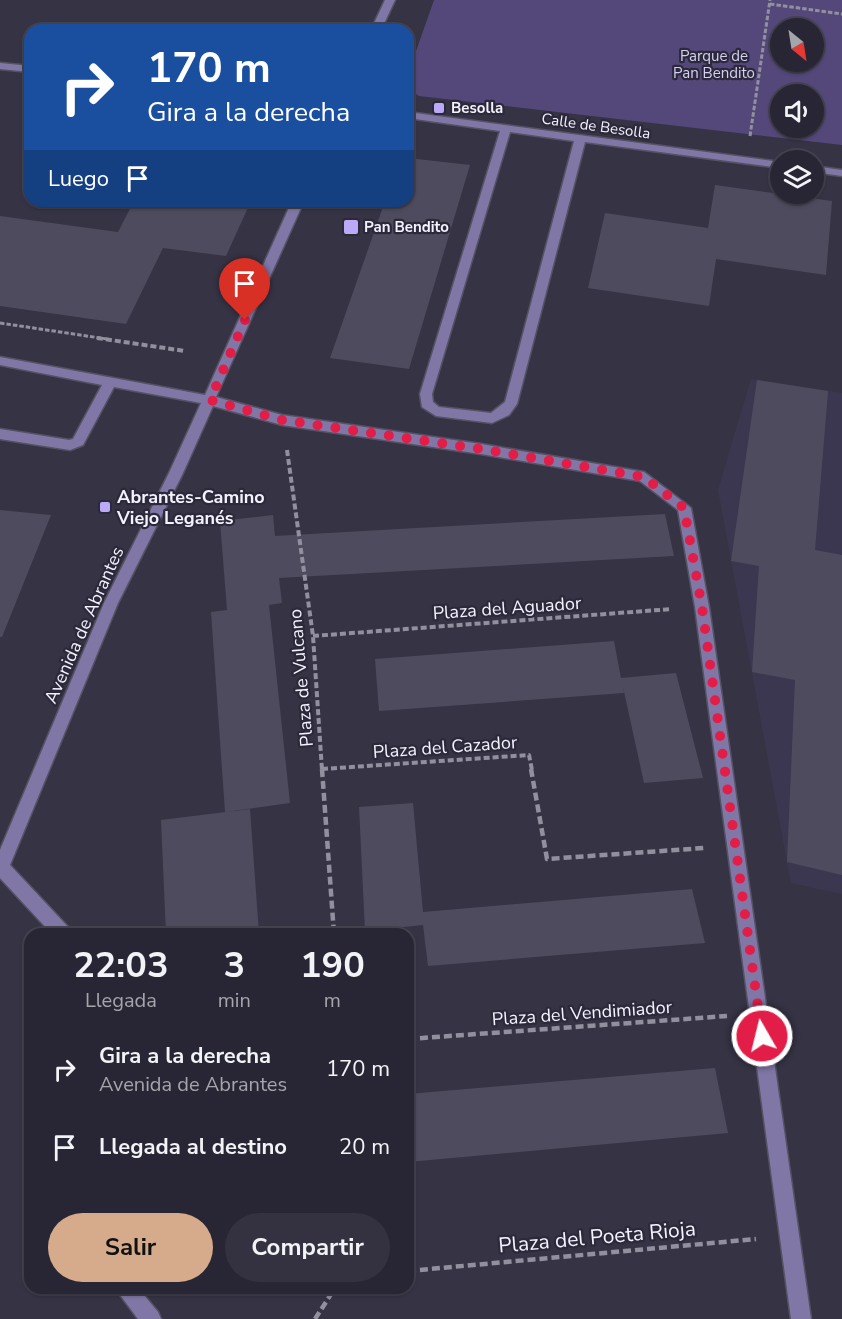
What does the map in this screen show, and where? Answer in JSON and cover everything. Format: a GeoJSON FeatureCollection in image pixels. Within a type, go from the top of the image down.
{"type":"FeatureCollection","features":[{"type":"Feature","properties":{"kind":"street"},"geometry":{"type":"LineString","coordinates":[[379,24],[390,0]]}},
{"type":"Feature","properties":{"kind":"street"},"geometry":{"type":"LineString","coordinates":[[0,66],[24,68]]}},
{"type":"Feature","properties":{"kind":"street","name":"Calle de Besolla"},"geometry":{"type":"LineString","coordinates":[[414,117],[770,164]]}},
{"type":"Feature","properties":{"kind":"street"},"geometry":{"type":"LineString","coordinates":[[506,129],[426,394],[427,404],[436,411],[492,418],[504,412],[511,404],[580,139]]}},
{"type":"Feature","properties":{"kind":"street"},"geometry":{"type":"LineString","coordinates":[[824,171],[842,173]]}},
{"type":"Feature","properties":{"kind":"street","name":"Avenida de Abrantes"},"geometry":{"type":"LineString","coordinates":[[0,868],[111,603],[210,400],[295,207]]}},
{"type":"Feature","properties":{"kind":"street"},"geometry":{"type":"LineString","coordinates":[[0,361],[210,400],[282,420],[481,449],[644,477],[684,508],[702,607],[801,1319]]}},
{"type":"Feature","properties":{"kind":"street"},"geometry":{"type":"LineString","coordinates":[[0,434],[70,445],[78,442],[111,380]]}},
{"type":"Feature","properties":{"kind":"street"},"geometry":{"type":"LineString","coordinates":[[0,868],[57,928]]}},
{"type":"Feature","properties":{"kind":"street"},"geometry":{"type":"LineString","coordinates":[[130,1294],[151,1319]]}},
{"type":"Feature","properties":{"kind":"path"},"geometry":{"type":"LineString","coordinates":[[749,139],[770,2],[842,14]]}},
{"type":"Feature","properties":{"kind":"path"},"geometry":{"type":"LineString","coordinates":[[0,323],[185,351]]}},
{"type":"Feature","properties":{"kind":"path","name":"Plaza de Vulcano"},"geometry":{"type":"LineString","coordinates":[[282,420],[313,636],[333,928]]}},
{"type":"Feature","properties":{"kind":"path","name":"Plaza del Aguador"},"geometry":{"type":"LineString","coordinates":[[313,636],[702,607]]}},
{"type":"Feature","properties":{"kind":"path","name":"Plaza del Cazador"},"geometry":{"type":"LineString","coordinates":[[322,770],[529,755],[547,859],[735,846]]}},
{"type":"Feature","properties":{"kind":"path","name":"Plaza del Vendimiador"},"geometry":{"type":"LineString","coordinates":[[414,1039],[759,1014]]}},
{"type":"Feature","properties":{"kind":"path","name":"Plaza del Poeta Rioja"},"geometry":{"type":"LineString","coordinates":[[414,1270],[789,1236]]}},
{"type":"Feature","properties":{"kind":"path"},"geometry":{"type":"LineString","coordinates":[[315,1319],[331,1294]]}},
{"type":"Feature","properties":{"kind":"shaded area"},"geometry":{"type":"Polygon","coordinates":[[[751,379],[842,393],[842,894],[791,883],[718,490],[751,379]]]}},
{"type":"Feature","properties":{"kind":"green space","name":"Parque de Pan Bendito"},"geometry":{"type":"Polygon","coordinates":[[[434,0],[842,0],[842,145],[782,138],[824,138],[824,84],[770,84],[770,137],[419,96],[414,93],[414,57],[434,0]]]}},
{"type":"Feature","properties":{"kind":"building"},"geometry":{"type":"Polygon","coordinates":[[[414,159],[470,165],[409,369],[330,358],[383,207],[414,207],[414,159]]]}},
{"type":"Feature","properties":{"kind":"building"},"geometry":{"type":"Polygon","coordinates":[[[715,185],[770,193],[770,204],[824,204],[824,200],[832,201],[826,275],[716,259],[709,306],[588,288],[605,213],[708,228],[715,185]]]}},
{"type":"Feature","properties":{"kind":"building"},"geometry":{"type":"Polygon","coordinates":[[[131,207],[248,207],[226,256],[163,248],[126,324],[0,306],[0,216],[118,232],[131,207]]]}},
{"type":"Feature","properties":{"kind":"building"},"geometry":{"type":"Polygon","coordinates":[[[757,380],[828,391],[815,550],[842,555],[842,875],[787,862],[795,680],[752,672],[759,566],[731,561],[757,380]]]}},
{"type":"Feature","properties":{"kind":"building"},"geometry":{"type":"Polygon","coordinates":[[[0,510],[51,515],[2,637],[0,637],[0,510]]]}},
{"type":"Feature","properties":{"kind":"building"},"geometry":{"type":"Polygon","coordinates":[[[665,514],[674,556],[279,578],[282,603],[269,605],[290,803],[225,812],[211,612],[227,610],[220,521],[273,515],[275,536],[665,514]]]}},
{"type":"Feature","properties":{"kind":"building"},"geometry":{"type":"Polygon","coordinates":[[[614,641],[621,678],[676,673],[703,778],[644,783],[623,687],[624,693],[379,711],[375,659],[614,641]]]}},
{"type":"Feature","properties":{"kind":"building"},"geometry":{"type":"Polygon","coordinates":[[[413,803],[423,912],[692,889],[705,943],[428,966],[423,925],[365,928],[359,807],[413,803]]]}},
{"type":"Feature","properties":{"kind":"building"},"geometry":{"type":"Polygon","coordinates":[[[250,809],[259,928],[166,928],[161,820],[250,809]]]}},
{"type":"Feature","properties":{"kind":"building"},"geometry":{"type":"Polygon","coordinates":[[[715,1068],[728,1133],[414,1161],[414,1093],[715,1068]]]}},
{"type":"Feature","properties":{"kind":"place","name":"Besolla"},"geometry":{"type":"Point","coordinates":[439,108]}},
{"type":"Feature","properties":{"kind":"place","name":"Pan Bendito"},"geometry":{"type":"Point","coordinates":[351,227]}},
{"type":"Feature","properties":{"kind":"place","name":"Abrantes-Camino Viejo Leganés"},"geometry":{"type":"Point","coordinates":[105,507]}},
{"type":"Feature","properties":{"kind":"route"},"geometry":{"type":"LineString","coordinates":[[245,320],[210,400],[282,420],[481,449],[644,477],[684,508],[702,607],[762,1036]]}}]}
